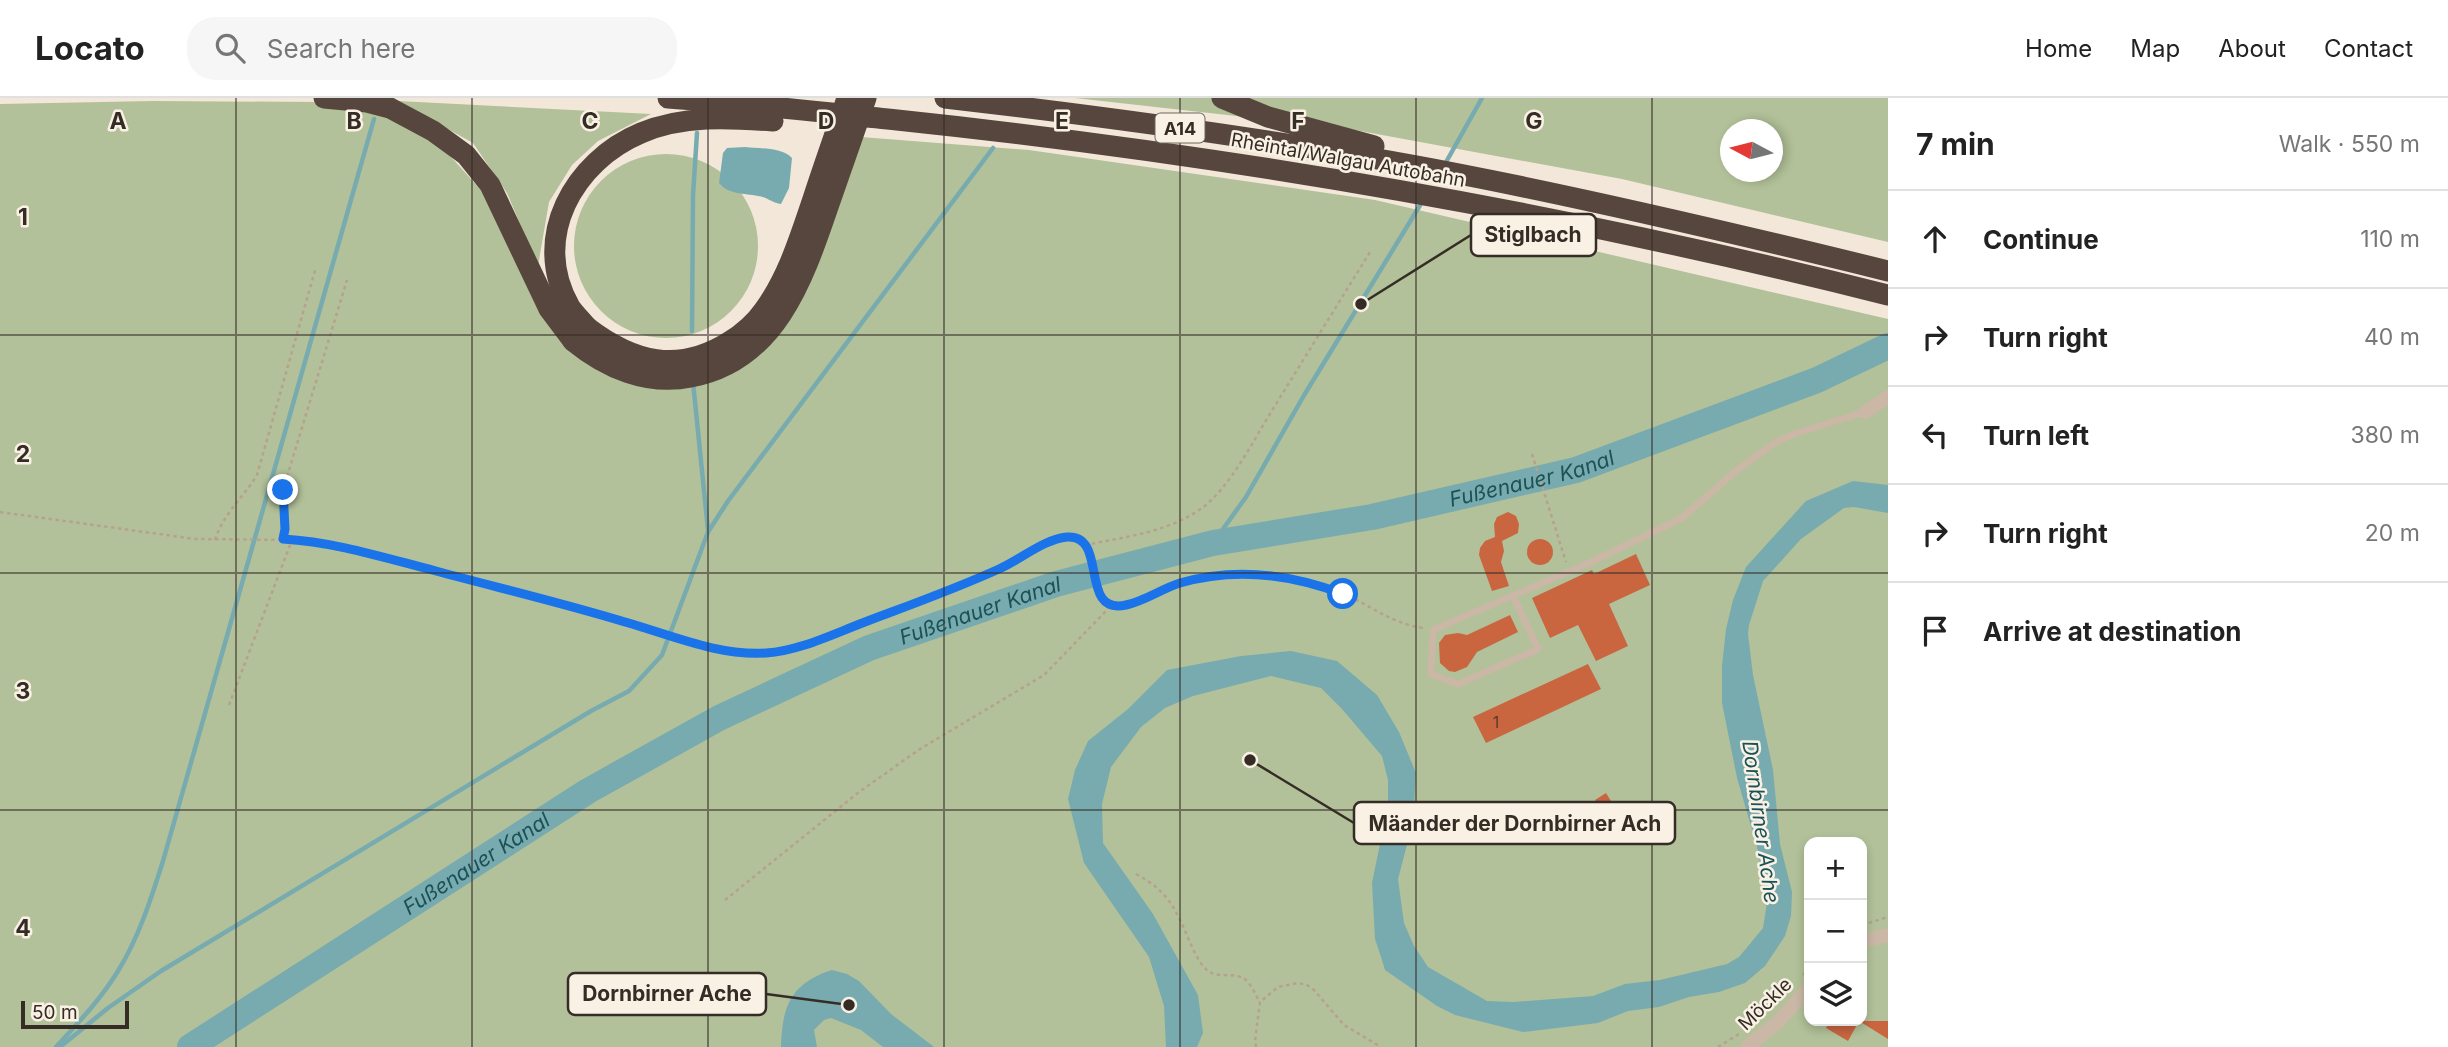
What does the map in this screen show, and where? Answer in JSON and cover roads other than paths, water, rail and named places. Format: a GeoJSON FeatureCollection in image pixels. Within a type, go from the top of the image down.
{"type":"FeatureCollection","features":[{"type":"Feature","properties":{"kind":"highway"},"geometry":{"type":"LineString","coordinates":[[324,98],[367,102],[390,108],[433,131],[466,155],[490,185],[549,309],[580,334],[631,354],[656,360],[688,360],[713,352],[741,335],[763,312],[783,279],[802,233],[847,98]]}},
{"type":"Feature","properties":{"kind":"highway","name":"Rheintal/Walgau Autobahn"},"geometry":{"type":"LineString","coordinates":[[668,98],[1111,144],[1407,192],[1813,276],[1888,296]]}},
{"type":"Feature","properties":{"kind":"highway"},"geometry":{"type":"LineString","coordinates":[[866,98],[797,289],[774,326],[745,355],[710,374],[678,380],[652,379],[622,371],[594,358],[580,334],[560,285],[555,262],[556,232],[566,204],[581,177],[618,145],[663,125],[714,117],[822,123],[901,121]]}},
{"type":"Feature","properties":{"kind":"highway","name":"Rheintal/Walgau Autobahn"},"geometry":{"type":"LineString","coordinates":[[945,98],[1102,116],[1459,174],[1614,205],[1888,271]]}},
{"type":"Feature","properties":{"kind":"highway"},"geometry":{"type":"LineString","coordinates":[[1222,98],[1268,117],[1382,148],[1413,166]]}},
{"type":"Feature","properties":{"kind":"street"},"geometry":{"type":"LineString","coordinates":[[1865,412],[1888,397]]}},
{"type":"Feature","properties":{"kind":"street"},"geometry":{"type":"LineString","coordinates":[[1867,940],[1888,935]]}},
{"type":"Feature","properties":{"kind":"street","name":"Möckle"},"geometry":{"type":"LineString","coordinates":[[1747,1047],[1778,1022],[1804,984]]}},
{"type":"Feature","properties":{"kind":"lane"},"geometry":{"type":"LineString","coordinates":[[1513,596],[1538,649],[1458,684],[1431,674],[1433,630],[1569,572],[1682,518],[1752,458],[1776,442],[1865,412]]}},
{"type":"Feature","properties":{"kind":"water"},"geometry":{"type":"Polygon","coordinates":[[[727,148],[777,150],[792,158],[789,188],[781,204],[732,192],[719,183],[723,153],[727,148]]]}},
{"type":"Feature","properties":{"kind":"water"},"geometry":{"type":"Polygon","coordinates":[[[1853,481],[1888,485],[1888,513],[1854,507],[1844,508],[1801,539],[1763,581],[1749,625],[1753,675],[1773,770],[1780,844],[1792,892],[1791,916],[1785,936],[1765,966],[1745,983],[1659,1007],[1628,1011],[1598,1023],[1523,1032],[1455,1015],[1437,1006],[1385,970],[1375,939],[1372,883],[1388,805],[1388,780],[1382,756],[1321,688],[1271,676],[1193,696],[1165,708],[1141,727],[1111,767],[1102,804],[1103,843],[1153,914],[1198,995],[1203,1033],[1197,1047],[1166,1047],[1164,1006],[1149,957],[1084,863],[1068,799],[1075,770],[1088,741],[1128,709],[1167,670],[1241,656],[1291,651],[1337,661],[1377,695],[1399,732],[1416,773],[1413,822],[1398,879],[1404,923],[1414,946],[1428,967],[1487,1001],[1514,1002],[1593,996],[1625,984],[1660,980],[1727,964],[1739,957],[1763,928],[1767,902],[1757,847],[1737,778],[1722,703],[1726,629],[1733,600],[1746,567],[1806,501],[1853,481]]]}},
{"type":"Feature","properties":{"kind":"water"},"geometry":{"type":"Polygon","coordinates":[[[832,970],[859,981],[891,1014],[934,1047],[883,1047],[861,1030],[831,1018],[824,1020],[814,1030],[817,1047],[781,1047],[784,1020],[792,998],[807,982],[832,970]]]}},
{"type":"Feature","properties":{"kind":"waterway"},"geometry":{"type":"LineString","coordinates":[[1445,164],[1482,98]]}},
{"type":"Feature","properties":{"kind":"waterway"},"geometry":{"type":"LineString","coordinates":[[56,1047],[97,1001],[118,971],[138,931],[154,889],[374,119]]}},
{"type":"Feature","properties":{"kind":"waterway"},"geometry":{"type":"LineString","coordinates":[[692,331],[693,195],[697,133]]}},
{"type":"Feature","properties":{"kind":"waterway"},"geometry":{"type":"LineString","coordinates":[[60,1047],[108,1008],[161,971],[591,711],[629,691],[662,655],[708,532],[728,501],[993,148]]}},
{"type":"Feature","properties":{"kind":"waterway"},"geometry":{"type":"LineString","coordinates":[[1213,543],[1246,497],[1303,397],[1422,202]]}},
{"type":"Feature","properties":{"kind":"waterway","name":"Fußenauer Kanal"},"geometry":{"type":"LineString","coordinates":[[190,1047],[588,791],[719,718],[869,648],[1056,584],[1213,543],[1372,517],[1576,470],[1817,380],[1888,346]]}},
{"type":"Feature","properties":{"kind":"waterway"},"geometry":{"type":"LineString","coordinates":[[693,382],[708,530]]}},
{"type":"Feature","properties":{"kind":"place","name":"Stiglbach"},"geometry":{"type":"Point","coordinates":[1361,304]}},
{"type":"Feature","properties":{"kind":"place","name":"Mäander der Dornbirner Ach"},"geometry":{"type":"Point","coordinates":[1250,760]}},
{"type":"Feature","properties":{"kind":"place","name":"Dornbirner Ache"},"geometry":{"type":"Point","coordinates":[849,1005]}}]}
